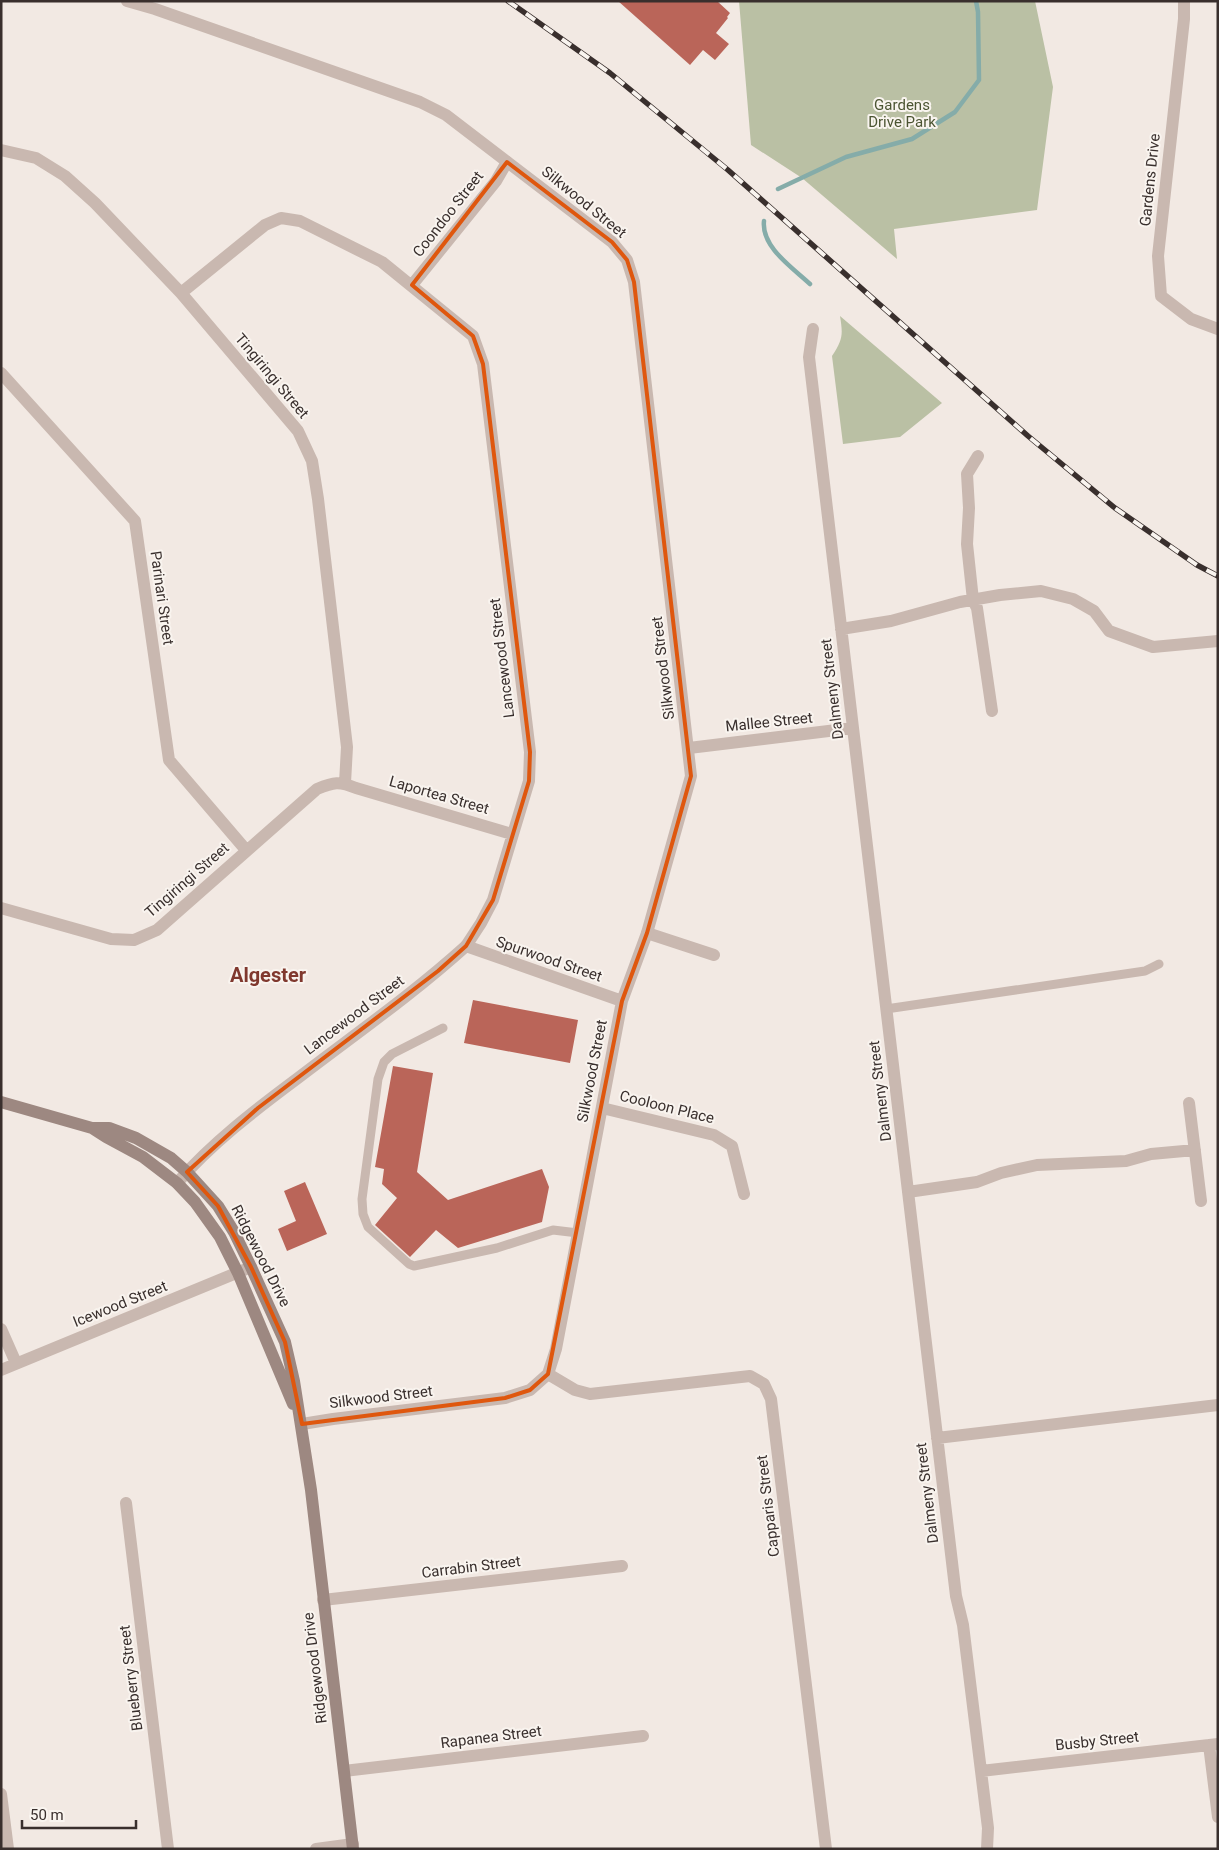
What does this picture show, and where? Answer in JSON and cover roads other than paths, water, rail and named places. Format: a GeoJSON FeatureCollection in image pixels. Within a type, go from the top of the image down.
{"type":"FeatureCollection","features":[{"type":"Feature","properties":{"kind":"main road"},"geometry":{"type":"LineString","coordinates":[[1,1102],[92,1128]]}},
{"type":"Feature","properties":{"kind":"main road","name":"Ridgewood Drive"},"geometry":{"type":"LineString","coordinates":[[92,1128],[109,1128],[136,1138],[170,1158],[187,1172],[218,1206],[234,1232],[285,1342],[302,1424],[353,1847]]}},
{"type":"Feature","properties":{"kind":"main road","name":"Ridgewood Drive"},"geometry":{"type":"LineString","coordinates":[[92,1128],[143,1157],[177,1183],[195,1202],[220,1237],[238,1273],[302,1424]]}},
{"type":"Feature","properties":{"kind":"street","name":"Silkwood Street"},"geometry":{"type":"LineString","coordinates":[[127,1],[155,9],[420,102],[446,115],[612,242],[627,260],[634,282],[691,776],[647,933],[622,1001],[556,1349],[548,1374],[530,1390],[505,1398],[333,1418],[302,1424]]}},
{"type":"Feature","properties":{"kind":"street","name":"Gardens Drive"},"geometry":{"type":"LineString","coordinates":[[1184,1],[1184,19],[1158,256],[1161,296],[1191,319],[1218,329]]}},
{"type":"Feature","properties":{"kind":"street","name":"Tingiringi Street"},"geometry":{"type":"LineString","coordinates":[[1,150],[36,158],[65,176],[95,203],[181,293],[298,431],[312,461],[351,786],[335,782],[317,790],[246,850],[157,930],[134,940],[112,939],[1,908]]}},
{"type":"Feature","properties":{"kind":"street","name":"Coondoo Street"},"geometry":{"type":"LineString","coordinates":[[412,285],[496,181],[507,162]]}},
{"type":"Feature","properties":{"kind":"street","name":"Lancewood Street"},"geometry":{"type":"LineString","coordinates":[[177,1183],[208,1151],[258,1108],[416,988],[466,946],[493,900],[528,781],[530,752],[483,364],[473,336],[382,262],[300,221],[281,218],[265,225],[181,293]]}},
{"type":"Feature","properties":{"kind":"street","name":"Dalmeny Street"},"geometry":{"type":"LineString","coordinates":[[813,328],[810,357],[841,629],[956,1596],[963,1625],[988,1828],[987,1849]]}},
{"type":"Feature","properties":{"kind":"street","name":"Parinari Street"},"geometry":{"type":"LineString","coordinates":[[1,373],[135,521],[170,760],[246,850]]}},
{"type":"Feature","properties":{"kind":"street"},"geometry":{"type":"LineString","coordinates":[[978,456],[967,474],[969,508],[967,544],[973,600],[977,608],[992,710]]}},
{"type":"Feature","properties":{"kind":"street"},"geometry":{"type":"LineString","coordinates":[[841,629],[891,621],[973,600],[1042,590],[1073,599],[1094,612],[1109,631],[1153,647],[1218,641]]}},
{"type":"Feature","properties":{"kind":"street","name":"Mallee Street"},"geometry":{"type":"LineString","coordinates":[[689,748],[853,728]]}},
{"type":"Feature","properties":{"kind":"street","name":"Laportea Street"},"geometry":{"type":"LineString","coordinates":[[351,786],[512,834]]}},
{"type":"Feature","properties":{"kind":"street"},"geometry":{"type":"LineString","coordinates":[[647,933],[714,955]]}},
{"type":"Feature","properties":{"kind":"street","name":"Spurwood Street"},"geometry":{"type":"LineString","coordinates":[[466,946],[622,1001]]}},
{"type":"Feature","properties":{"kind":"street"},"geometry":{"type":"LineString","coordinates":[[1189,1103],[1201,1201]]}},
{"type":"Feature","properties":{"kind":"street","name":"Cooloon Place"},"geometry":{"type":"LineString","coordinates":[[602,1108],[714,1135],[732,1146],[744,1194]]}},
{"type":"Feature","properties":{"kind":"street"},"geometry":{"type":"LineString","coordinates":[[908,1192],[976,1182],[1001,1173],[1037,1165],[1126,1161],[1151,1154],[1195,1150]]}},
{"type":"Feature","properties":{"kind":"street","name":"Icewood Street"},"geometry":{"type":"LineString","coordinates":[[1,1370],[251,1267]]}},
{"type":"Feature","properties":{"kind":"street"},"geometry":{"type":"LineString","coordinates":[[1,1329],[16,1363]]}},
{"type":"Feature","properties":{"kind":"street","name":"Capparis Street"},"geometry":{"type":"LineString","coordinates":[[548,1374],[575,1390],[590,1394],[750,1376],[764,1384],[771,1399],[826,1849]]}},
{"type":"Feature","properties":{"kind":"street"},"geometry":{"type":"LineString","coordinates":[[937,1438],[1218,1405]]}},
{"type":"Feature","properties":{"kind":"street","name":"Blueberry Street"},"geometry":{"type":"LineString","coordinates":[[126,1502],[168,1849]]}},
{"type":"Feature","properties":{"kind":"street","name":"Carrabin Street"},"geometry":{"type":"LineString","coordinates":[[323,1600],[622,1566]]}},
{"type":"Feature","properties":{"kind":"street","name":"Rapanea Street"},"geometry":{"type":"LineString","coordinates":[[344,1771],[643,1736]]}},
{"type":"Feature","properties":{"kind":"street"},"geometry":{"type":"LineString","coordinates":[[1214,1744],[1218,1817]]}},
{"type":"Feature","properties":{"kind":"street","name":"Busby Street"},"geometry":{"type":"LineString","coordinates":[[981,1771],[1214,1744]]}},
{"type":"Feature","properties":{"kind":"street"},"geometry":{"type":"LineString","coordinates":[[1,1794],[8,1849]]}},
{"type":"Feature","properties":{"kind":"street"},"geometry":{"type":"LineString","coordinates":[[316,1849],[353,1847]]}},
{"type":"Feature","properties":{"kind":"lane"},"geometry":{"type":"LineString","coordinates":[[886,1009],[1145,971],[1160,964]]}},
{"type":"Feature","properties":{"kind":"lane"},"geometry":{"type":"LineString","coordinates":[[443,1028],[392,1054],[384,1062],[378,1078],[362,1199],[363,1214],[368,1227],[409,1264],[414,1266],[497,1248],[553,1230],[578,1233]]}},
{"type":"Feature","properties":{"kind":"waterway"},"geometry":{"type":"LineString","coordinates":[[778,189],[846,157],[912,139],[955,112],[979,80],[978,12],[976,1]]}},
{"type":"Feature","properties":{"kind":"waterway"},"geometry":{"type":"LineString","coordinates":[[764,221],[764,231],[773,248],[787,264],[810,284]]}},
{"type":"Feature","properties":{"kind":"railway"},"geometry":{"type":"LineString","coordinates":[[508,1],[610,73],[728,170],[1028,436],[1115,508],[1197,565],[1218,576]]}},
{"type":"Feature","properties":{"kind":"district","name":"Algester"},"geometry":{"type":"Point","coordinates":[268,975]}},
{"type":"Feature","properties":{"kind":"park label","name":"Gardens Drive Park"},"geometry":{"type":"Point","coordinates":[902,114]}}]}
